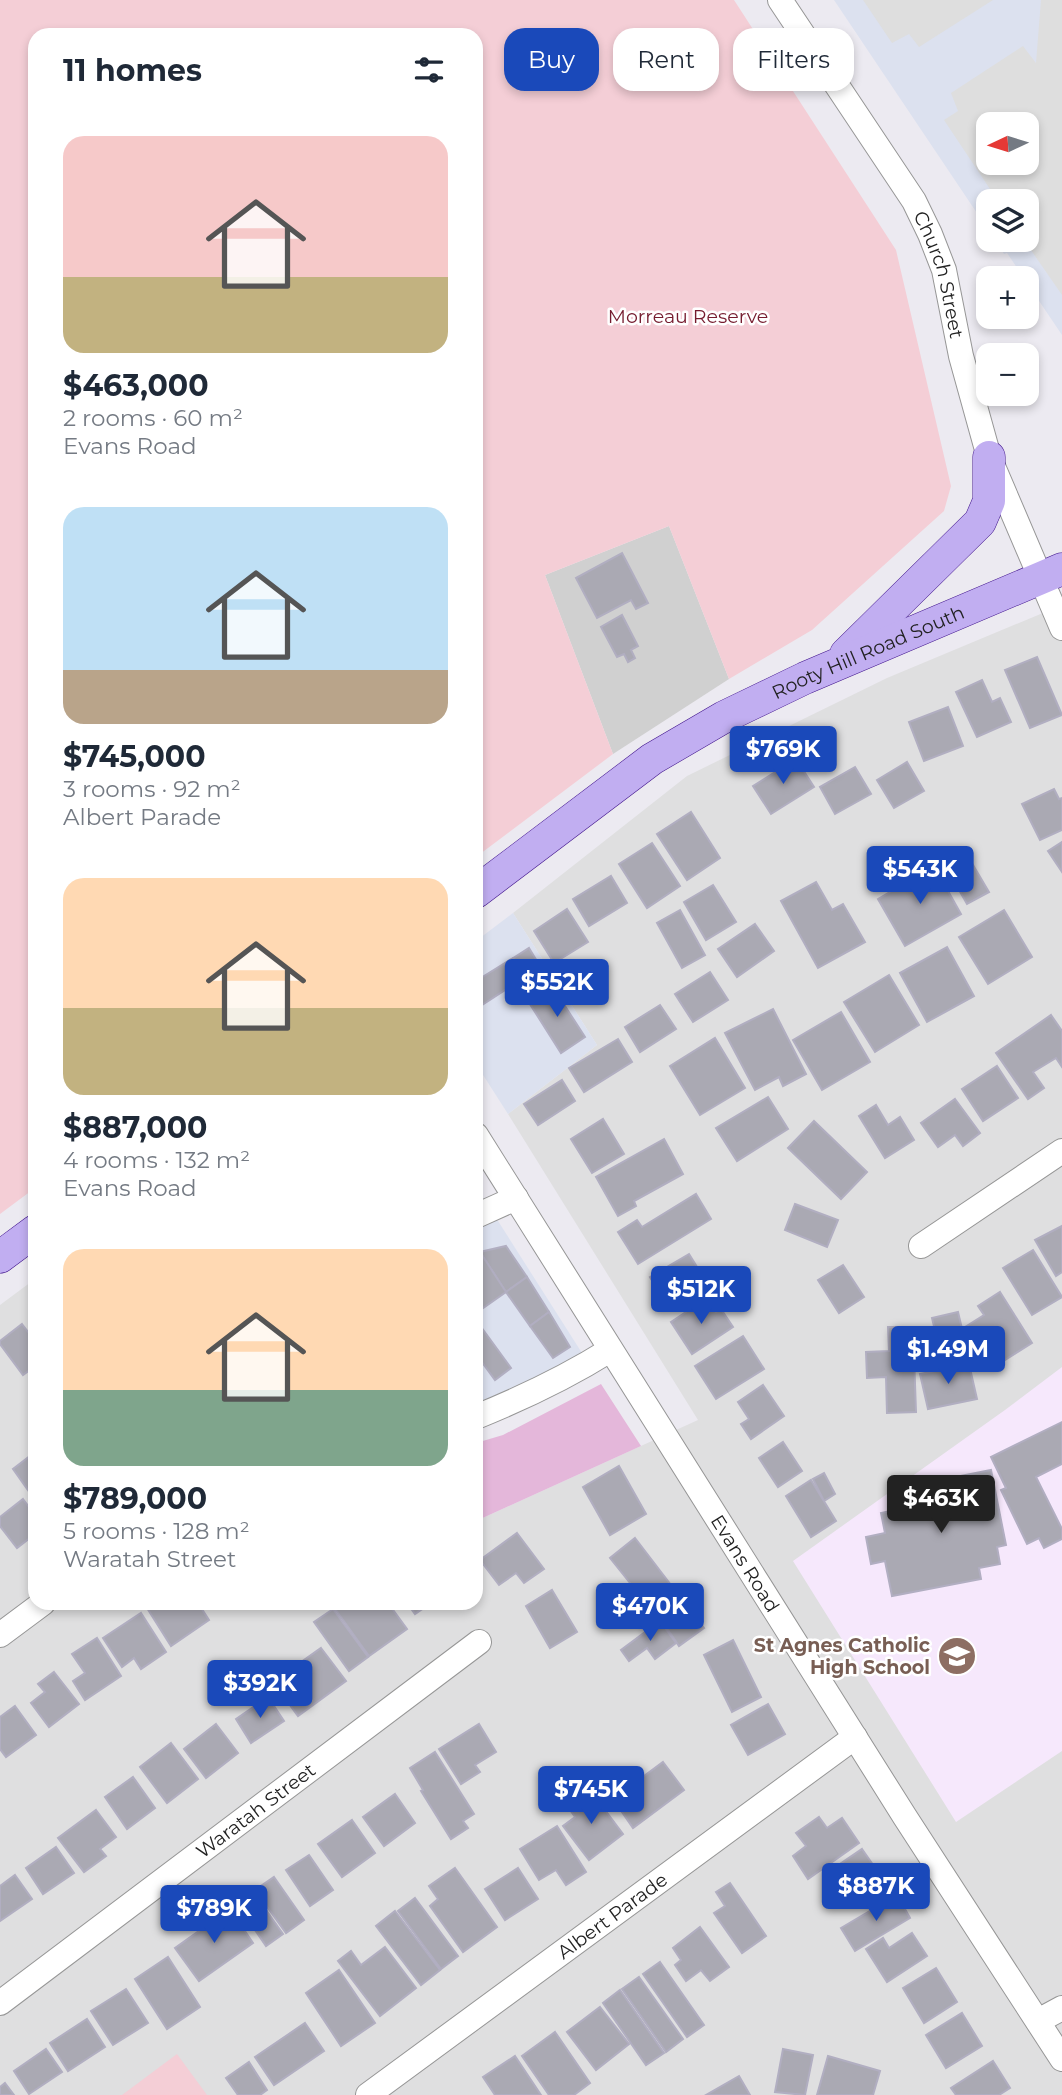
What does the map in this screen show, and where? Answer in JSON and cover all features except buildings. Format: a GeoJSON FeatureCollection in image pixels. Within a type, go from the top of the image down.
{"type":"FeatureCollection","features":[{"type":"Feature","properties":{"kind":"main road"},"geometry":{"type":"LineString","coordinates":[[832,667],[980,522],[989,501],[989,457]]}},
{"type":"Feature","properties":{"kind":"main road","name":"Rooty Hill Road South"},"geometry":{"type":"LineString","coordinates":[[483,887],[652,759],[724,717],[832,667],[1052,573]]}},
{"type":"Feature","properties":{"kind":"main road"},"geometry":{"type":"LineString","coordinates":[[0,1257],[28,1236]]}},
{"type":"Feature","properties":{"kind":"street","name":"Church Street"},"geometry":{"type":"LineString","coordinates":[[780,0],[914,201],[930,234],[944,270],[961,356],[989,457],[1052,573],[1062,628]]}},
{"type":"Feature","properties":{"kind":"street","name":"Evans Road"},"geometry":{"type":"LineString","coordinates":[[483,1146],[855,1737],[1062,2059]]}},
{"type":"Feature","properties":{"kind":"street"},"geometry":{"type":"LineString","coordinates":[[921,1246],[1062,1152]]}},
{"type":"Feature","properties":{"kind":"street"},"geometry":{"type":"LineString","coordinates":[[483,1213],[516,1198]]}},
{"type":"Feature","properties":{"kind":"street"},"geometry":{"type":"LineString","coordinates":[[483,1414],[541,1390],[610,1350]]}},
{"type":"Feature","properties":{"kind":"street"},"geometry":{"type":"LineString","coordinates":[[0,1635],[34,1610]]}},
{"type":"Feature","properties":{"kind":"street","name":"Waratah Street"},"geometry":{"type":"LineString","coordinates":[[0,2003],[479,1642]]}},
{"type":"Feature","properties":{"kind":"street","name":"Albert Parade"},"geometry":{"type":"LineString","coordinates":[[368,2095],[855,1737]]}},
{"type":"Feature","properties":{"kind":"street"},"geometry":{"type":"LineString","coordinates":[[1038,2021],[1062,2008]]}},
{"type":"Feature","properties":{"kind":"shaded area"},"geometry":{"type":"Polygon","coordinates":[[[834,0],[1062,0],[1062,335],[1039,301],[1039,266],[1016,266],[1007,253],[1003,252],[1039,252],[1039,189],[976,189],[976,212],[834,0]]]}},
{"type":"Feature","properties":{"kind":"shaded area"},"geometry":{"type":"Polygon","coordinates":[[[863,0],[993,0],[919,47],[909,34],[892,43],[863,0]]]}},
{"type":"Feature","properties":{"kind":"shaded area"},"geometry":{"type":"Polygon","coordinates":[[[1041,0],[1062,0],[1062,295],[1032,252],[1039,252],[1039,189],[990,189],[981,175],[1040,175],[1040,112],[976,112],[976,168],[944,120],[958,111],[951,93],[1023,46],[1036,63],[1041,0]]]}},
{"type":"Feature","properties":{"kind":"shaded area"},"geometry":{"type":"Polygon","coordinates":[[[669,526],[729,679],[613,754],[545,575],[669,526]]]}},
{"type":"Feature","properties":{"kind":"shaded area"},"geometry":{"type":"Polygon","coordinates":[[[1062,605],[1062,2095],[0,2095],[0,1305],[28,1284],[28,1610],[483,1610],[483,1518],[698,1420],[508,1114],[597,1045],[513,913],[687,776],[887,678],[1062,605]]]}},
{"type":"Feature","properties":{"kind":"shaded area"},"geometry":{"type":"Polygon","coordinates":[[[513,913],[597,1045],[508,1114],[483,1075],[483,936],[513,913]]]}},
{"type":"Feature","properties":{"kind":"shaded area"},"geometry":{"type":"Polygon","coordinates":[[[491,1210],[589,1364],[483,1414],[483,1213],[491,1210]]]}},
{"type":"Feature","properties":{"kind":"shaded area","name":"St Agnes Catholic High School"},"geometry":{"type":"Polygon","coordinates":[[[1062,1367],[1062,1751],[956,1822],[793,1561],[1062,1367]]]}},
{"type":"Feature","properties":{"kind":"shaded area"},"geometry":{"type":"Polygon","coordinates":[[[601,1384],[641,1446],[483,1518],[483,1441],[503,1435],[601,1384]]]}},
{"type":"Feature","properties":{"kind":"green space","name":"Morreau Reserve"},"geometry":{"type":"Polygon","coordinates":[[[0,0],[734,0],[752,28],[733,28],[733,91],[793,91],[896,250],[951,486],[944,511],[812,630],[729,679],[669,526],[545,575],[613,754],[483,852],[483,28],[28,28],[28,1193],[0,1214],[0,0]]]}},
{"type":"Feature","properties":{"kind":"green space"},"geometry":{"type":"Polygon","coordinates":[[[177,2054],[207,2095],[122,2095],[177,2054]]]}},
{"type":"Feature","properties":{"kind":"place","name":"St Agnes Catholic High School"},"geometry":{"type":"Point","coordinates":[957,1656]}}]}
